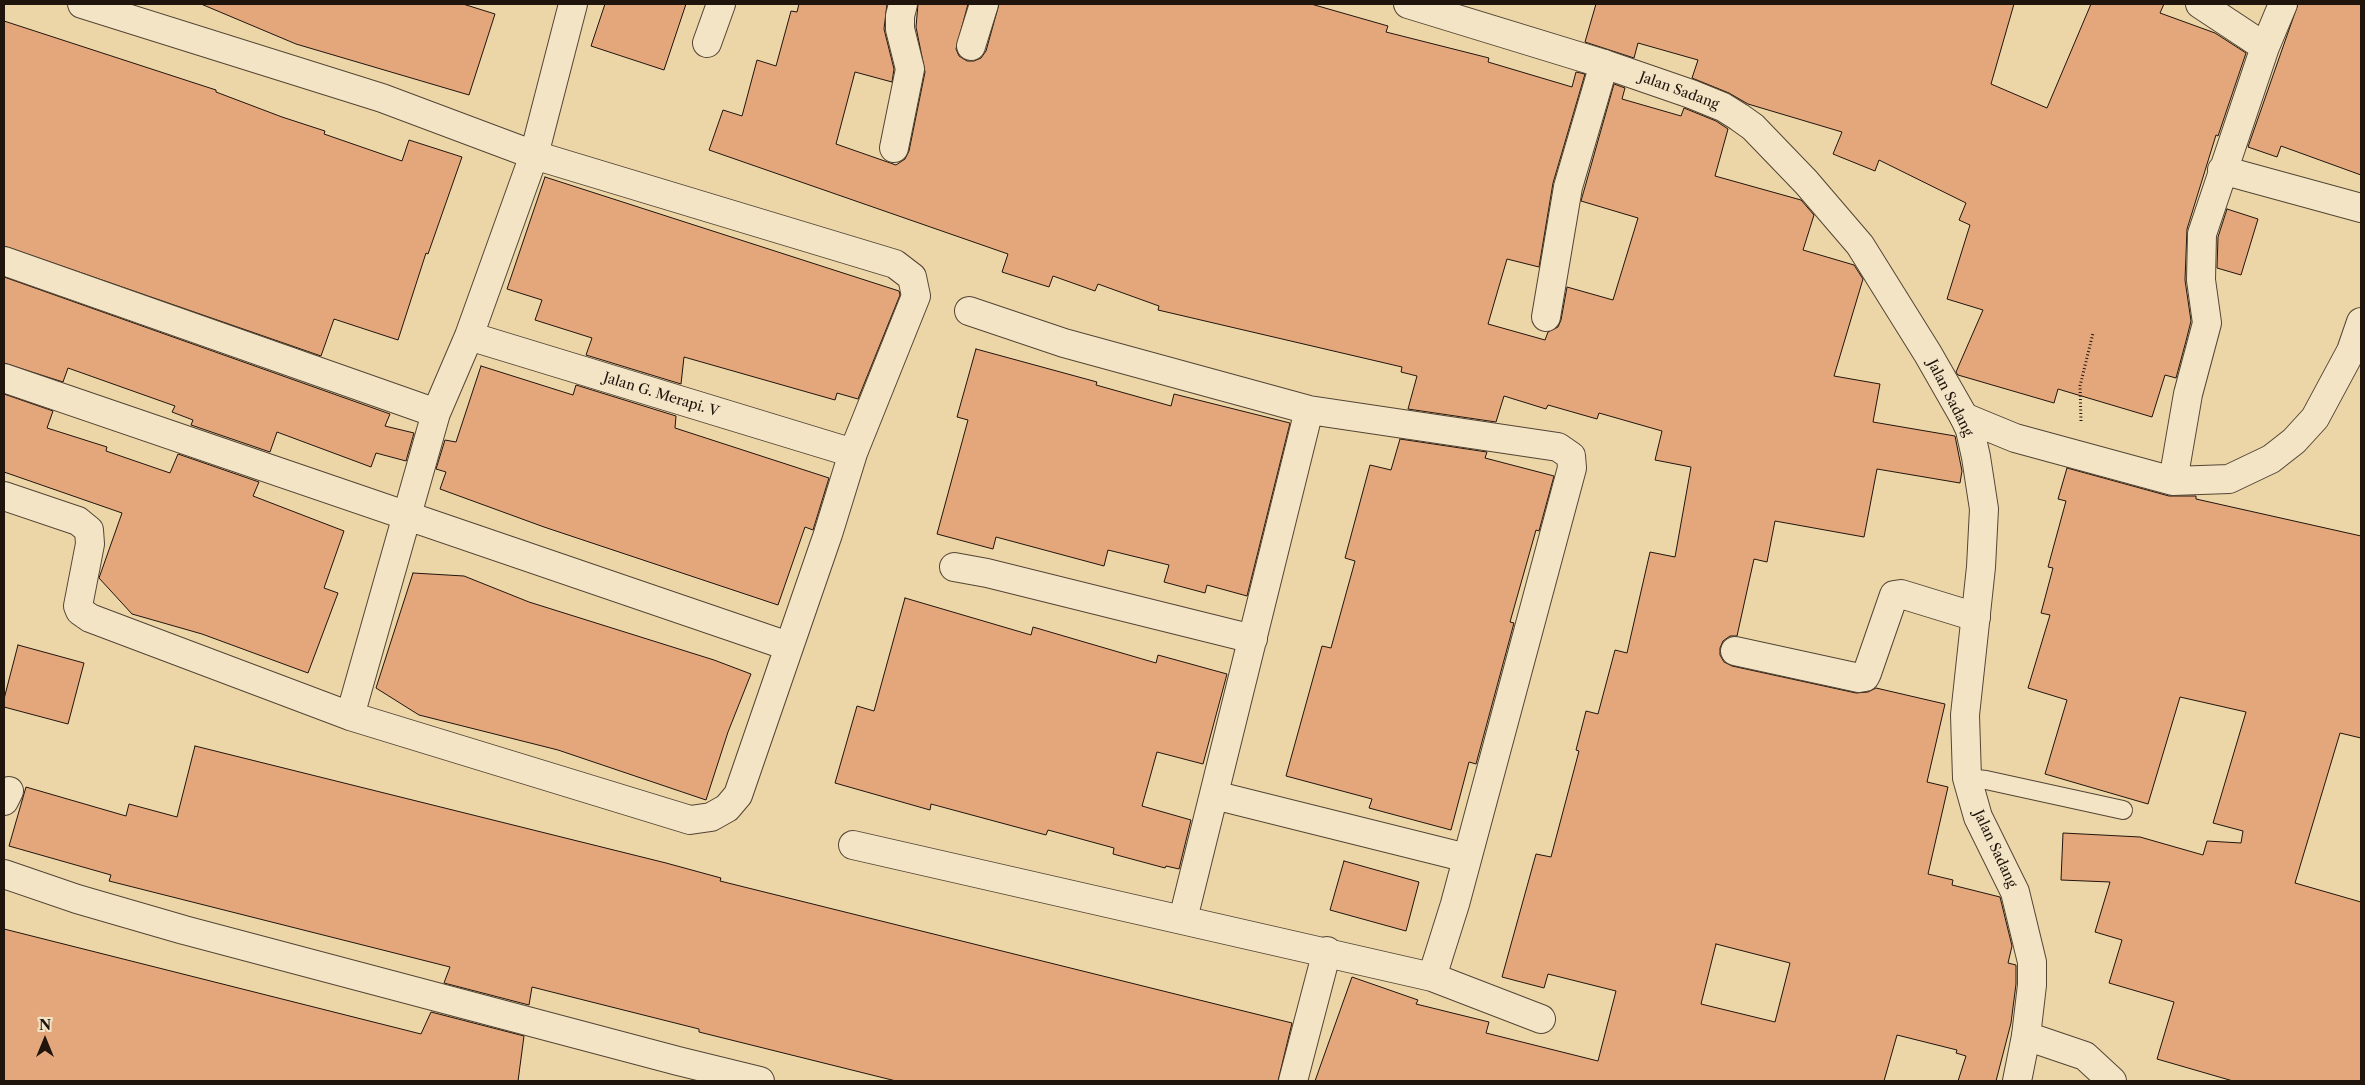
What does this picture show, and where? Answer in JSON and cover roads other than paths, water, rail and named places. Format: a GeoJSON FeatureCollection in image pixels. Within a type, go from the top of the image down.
{"type":"FeatureCollection","features":[{"type":"Feature","properties":{"kind":"street"},"geometry":{"type":"LineString","coordinates":[[4,496],[78,521],[89,530],[90,544],[78,606],[84,615],[350,716],[690,820],[702,819],[721,813],[738,795],[828,534],[853,453],[916,296],[912,277],[895,264],[534,156],[382,98],[82,4]]}},
{"type":"Feature","properties":{"kind":"street"},"geometry":{"type":"LineString","coordinates":[[350,716],[436,413],[469,336],[534,156],[574,4]]}},
{"type":"Feature","properties":{"kind":"street"},"geometry":{"type":"LineString","coordinates":[[708,43],[721,4]]}},
{"type":"Feature","properties":{"kind":"street"},"geometry":{"type":"LineString","coordinates":[[894,148],[910,69],[900,29],[900,16],[903,4]]}},
{"type":"Feature","properties":{"kind":"street"},"geometry":{"type":"LineString","coordinates":[[971,46],[984,4]]}},
{"type":"Feature","properties":{"kind":"street","name":"Jalan Sadang"},"geometry":{"type":"LineString","coordinates":[[1408,4],[1604,64],[1723,107],[1753,127],[1831,210],[1860,245],[1928,354],[1970,430],[1984,509],[1976,617],[1965,715],[1968,778],[1978,817],[2015,892],[2032,962],[2032,985],[2026,1036],[2016,1081]]}},
{"type":"Feature","properties":{"kind":"street"},"geometry":{"type":"LineString","coordinates":[[2200,4],[2265,47]]}},
{"type":"Feature","properties":{"kind":"street"},"geometry":{"type":"LineString","coordinates":[[2173,481],[2188,394],[2207,323],[2201,280],[2202,234],[2265,47],[2283,4]]}},
{"type":"Feature","properties":{"kind":"street"},"geometry":{"type":"LineString","coordinates":[[1546,317],[1568,187],[1604,64]]}},
{"type":"Feature","properties":{"kind":"street"},"geometry":{"type":"LineString","coordinates":[[2222,170],[2361,208]]}},
{"type":"Feature","properties":{"kind":"street"},"geometry":{"type":"LineString","coordinates":[[4,261],[436,413]]}},
{"type":"Feature","properties":{"kind":"street"},"geometry":{"type":"LineString","coordinates":[[969,311],[1064,343],[1309,410],[1558,447],[1571,456],[1572,468],[1467,858],[1432,977]]}},
{"type":"Feature","properties":{"kind":"street"},"geometry":{"type":"LineString","coordinates":[[1964,418],[2015,438],[2173,481],[2229,479],[2271,459],[2294,441],[2315,418],[2351,350],[2361,322]]}},
{"type":"Feature","properties":{"kind":"street","name":"Jalan G. Merapi. V"},"geometry":{"type":"LineString","coordinates":[[469,336],[853,453]]}},
{"type":"Feature","properties":{"kind":"street"},"geometry":{"type":"LineString","coordinates":[[4,378],[788,646]]}},
{"type":"Feature","properties":{"kind":"street"},"geometry":{"type":"LineString","coordinates":[[1183,919],[1309,410]]}},
{"type":"Feature","properties":{"kind":"street"},"geometry":{"type":"LineString","coordinates":[[954,567],[987,573],[1253,639]]}},
{"type":"Feature","properties":{"kind":"street"},"geometry":{"type":"LineString","coordinates":[[1735,652],[1859,678],[1865,677],[1868,673],[1894,595],[1901,594],[1976,617]]}},
{"type":"Feature","properties":{"kind":"street"},"geometry":{"type":"LineString","coordinates":[[1214,795],[1467,858]]}},
{"type":"Feature","properties":{"kind":"street"},"geometry":{"type":"LineString","coordinates":[[853,845],[1327,951],[1432,977],[1541,1019]]}},
{"type":"Feature","properties":{"kind":"street"},"geometry":{"type":"LineString","coordinates":[[4,874],[77,899],[675,1071],[760,1081]]}},
{"type":"Feature","properties":{"kind":"street"},"geometry":{"type":"LineString","coordinates":[[1293,1081],[1327,951]]}},
{"type":"Feature","properties":{"kind":"street"},"geometry":{"type":"LineString","coordinates":[[2026,1036],[2085,1056],[2112,1081]]}},
{"type":"Feature","properties":{"kind":"lane"},"geometry":{"type":"LineString","coordinates":[[1968,778],[1986,780],[2123,810]]}}]}
